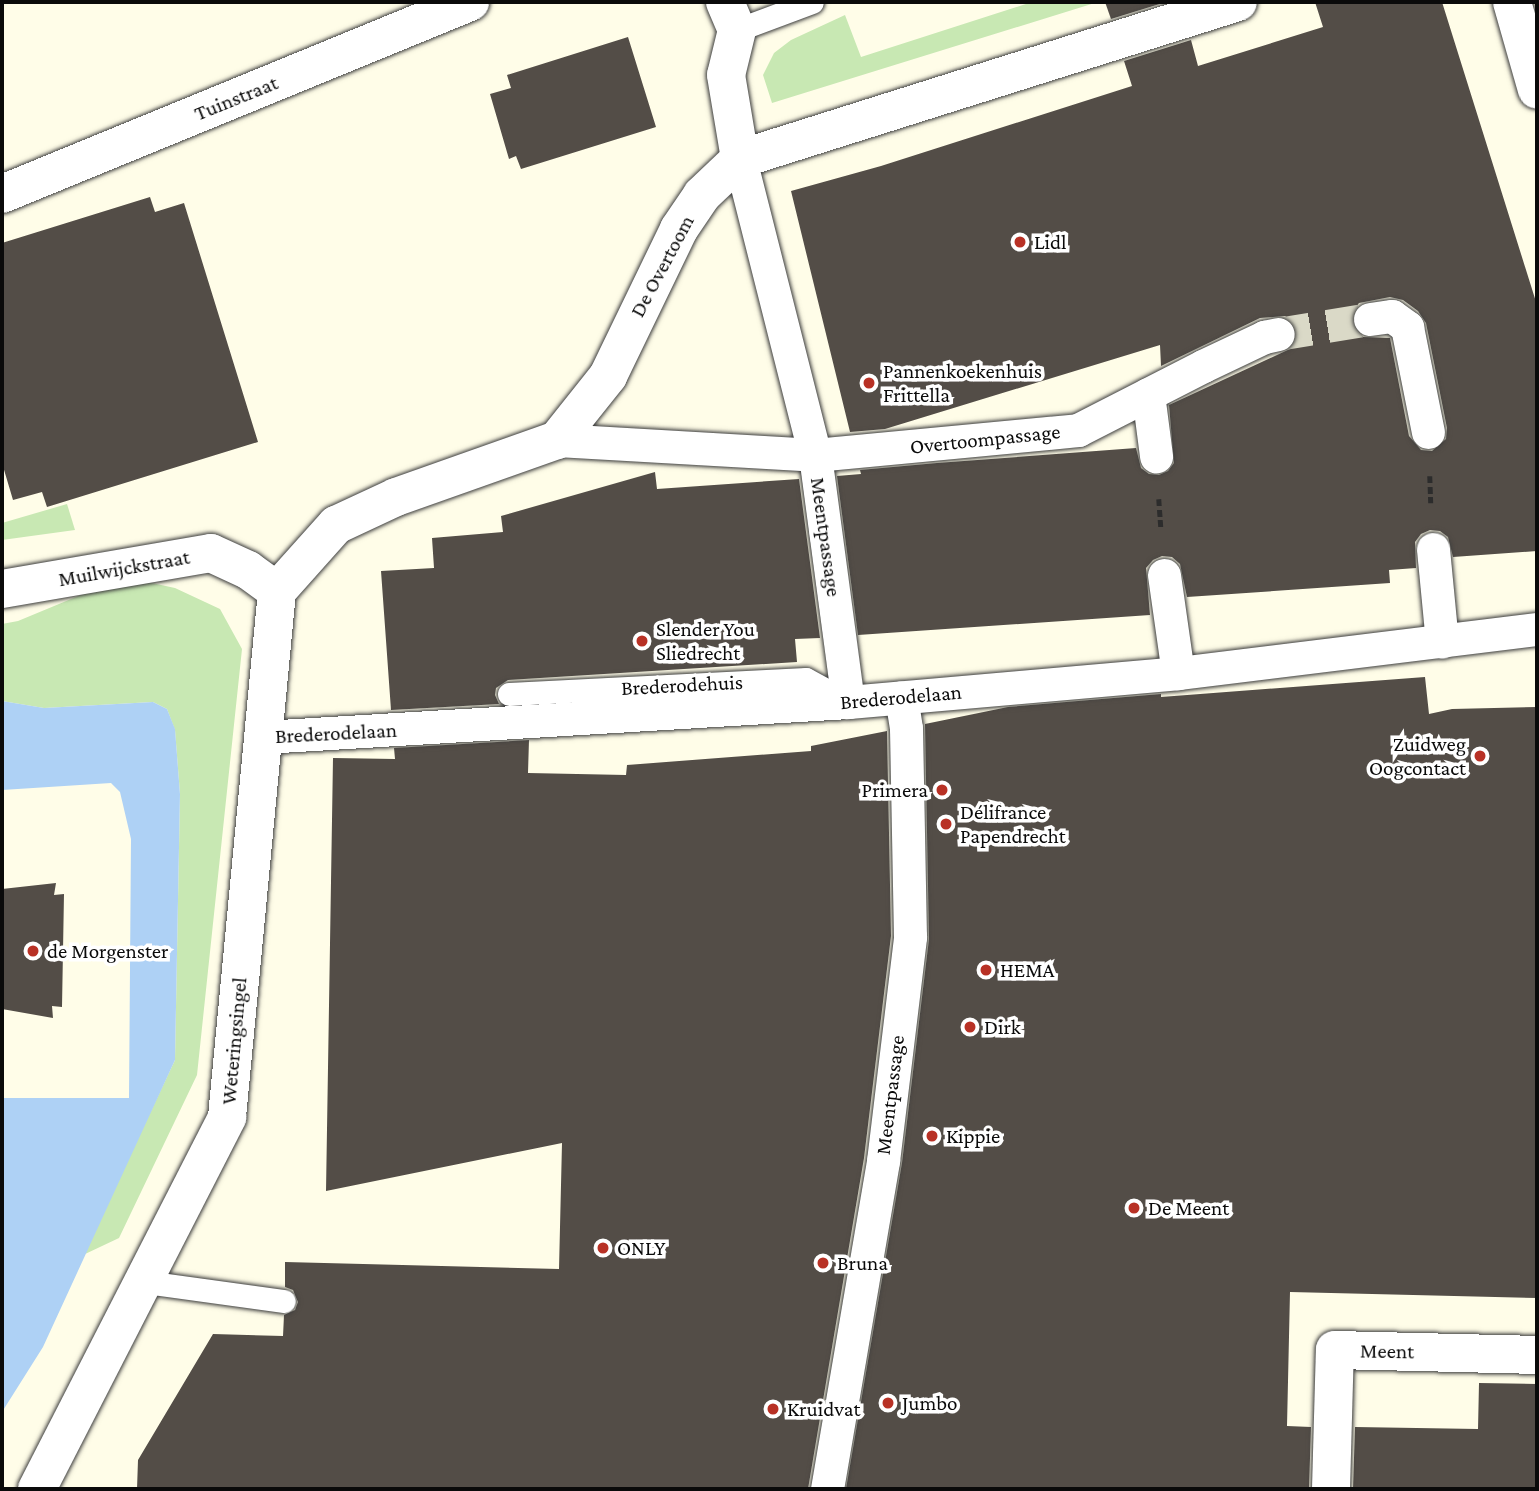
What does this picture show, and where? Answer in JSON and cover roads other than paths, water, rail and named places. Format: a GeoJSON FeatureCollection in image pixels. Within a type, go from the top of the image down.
{"type":"FeatureCollection","features":[{"type":"Feature","properties":{"kind":"street","name":"Tuinstraat"},"geometry":{"type":"LineString","coordinates":[[2,194],[470,2]]}},
{"type":"Feature","properties":{"kind":"street","name":"De Overtoom"},"geometry":{"type":"LineString","coordinates":[[557,440],[608,376],[679,229],[702,195],[740,159],[1238,2]]}},
{"type":"Feature","properties":{"kind":"street"},"geometry":{"type":"LineString","coordinates":[[1512,2],[1537,90]]}},
{"type":"Feature","properties":{"kind":"street"},"geometry":{"type":"LineString","coordinates":[[731,16],[726,75],[740,159],[815,455]]}},
{"type":"Feature","properties":{"kind":"street"},"geometry":{"type":"LineString","coordinates":[[1370,319],[1392,316],[1407,327],[1428,432]]}},
{"type":"Feature","properties":{"kind":"street","name":"Overtoompassage"},"geometry":{"type":"LineString","coordinates":[[557,440],[815,455],[1078,430],[1264,337],[1278,334]]}},
{"type":"Feature","properties":{"kind":"street"},"geometry":{"type":"LineString","coordinates":[[1148,394],[1156,456]]}},
{"type":"Feature","properties":{"kind":"street"},"geometry":{"type":"LineString","coordinates":[[277,591],[336,524],[396,497],[557,440]]}},
{"type":"Feature","properties":{"kind":"street","name":"Meentpassage"},"geometry":{"type":"LineString","coordinates":[[815,455],[848,702]]}},
{"type":"Feature","properties":{"kind":"street"},"geometry":{"type":"LineString","coordinates":[[1433,549],[1442,642]]}},
{"type":"Feature","properties":{"kind":"street","name":"Muilwijckstraat"},"geometry":{"type":"LineString","coordinates":[[2,589],[212,553],[248,570],[277,591]]}},
{"type":"Feature","properties":{"kind":"street"},"geometry":{"type":"LineString","coordinates":[[1164,575],[1178,673]]}},
{"type":"Feature","properties":{"kind":"street","name":"Weteringsingel"},"geometry":{"type":"LineString","coordinates":[[37,1489],[227,1117],[277,591]]}},
{"type":"Feature","properties":{"kind":"street","name":"Brederodelaan"},"geometry":{"type":"LineString","coordinates":[[263,737],[848,702],[1178,673],[1537,629]]}},
{"type":"Feature","properties":{"kind":"street","name":"Meentpassage"},"geometry":{"type":"LineString","coordinates":[[827,1489],[883,1161],[910,937],[906,728],[901,697]]}},
{"type":"Feature","properties":{"kind":"street","name":"Meent"},"geometry":{"type":"LineString","coordinates":[[1331,1489],[1335,1350],[1537,1355]]}},
{"type":"Feature","properties":{"kind":"lane"},"geometry":{"type":"LineString","coordinates":[[731,16],[813,2]]}},
{"type":"Feature","properties":{"kind":"lane","name":"Brederodehuis"},"geometry":{"type":"LineString","coordinates":[[509,694],[806,679],[848,702]]}},
{"type":"Feature","properties":{"kind":"lane"},"geometry":{"type":"LineString","coordinates":[[145,1282],[284,1301]]}},
{"type":"Feature","properties":{"kind":"water"},"geometry":{"type":"Polygon","coordinates":[[[2,701],[44,708],[153,702],[167,709],[175,729],[180,794],[175,1060],[43,1347],[2,1412],[2,1098],[129,1098],[131,839],[120,792],[111,783],[2,790],[2,701]]]}},
{"type":"Feature","properties":{"kind":"tunnel"},"geometry":{"type":"LineString","coordinates":[[1278,334],[1370,319]]}},
{"type":"Feature","properties":{"kind":"place","name":"Lidl"},"geometry":{"type":"Point","coordinates":[1020,242]}},
{"type":"Feature","properties":{"kind":"place","name":"Pannenkoekenhuis Frittella"},"geometry":{"type":"Point","coordinates":[869,383]}},
{"type":"Feature","properties":{"kind":"place","name":"Slender You Sliedrecht"},"geometry":{"type":"Point","coordinates":[642,641]}},
{"type":"Feature","properties":{"kind":"place","name":"Zuidweg Oogcontact"},"geometry":{"type":"Point","coordinates":[1480,756]}},
{"type":"Feature","properties":{"kind":"place","name":"Primera"},"geometry":{"type":"Point","coordinates":[942,790]}},
{"type":"Feature","properties":{"kind":"place","name":"Délifrance Papendrecht"},"geometry":{"type":"Point","coordinates":[946,824]}},
{"type":"Feature","properties":{"kind":"place","name":"de Morgenster"},"geometry":{"type":"Point","coordinates":[33,951]}},
{"type":"Feature","properties":{"kind":"place","name":"HEMA"},"geometry":{"type":"Point","coordinates":[986,970]}},
{"type":"Feature","properties":{"kind":"place","name":"Dirk"},"geometry":{"type":"Point","coordinates":[970,1027]}},
{"type":"Feature","properties":{"kind":"place","name":"Kippie"},"geometry":{"type":"Point","coordinates":[932,1136]}},
{"type":"Feature","properties":{"kind":"place","name":"De Meent"},"geometry":{"type":"Point","coordinates":[1134,1208]}},
{"type":"Feature","properties":{"kind":"place","name":"ONLY"},"geometry":{"type":"Point","coordinates":[603,1248]}},
{"type":"Feature","properties":{"kind":"place","name":"Bruna"},"geometry":{"type":"Point","coordinates":[823,1263]}},
{"type":"Feature","properties":{"kind":"place","name":"Jumbo"},"geometry":{"type":"Point","coordinates":[888,1403]}},
{"type":"Feature","properties":{"kind":"place","name":"Kruidvat"},"geometry":{"type":"Point","coordinates":[773,1409]}}]}
